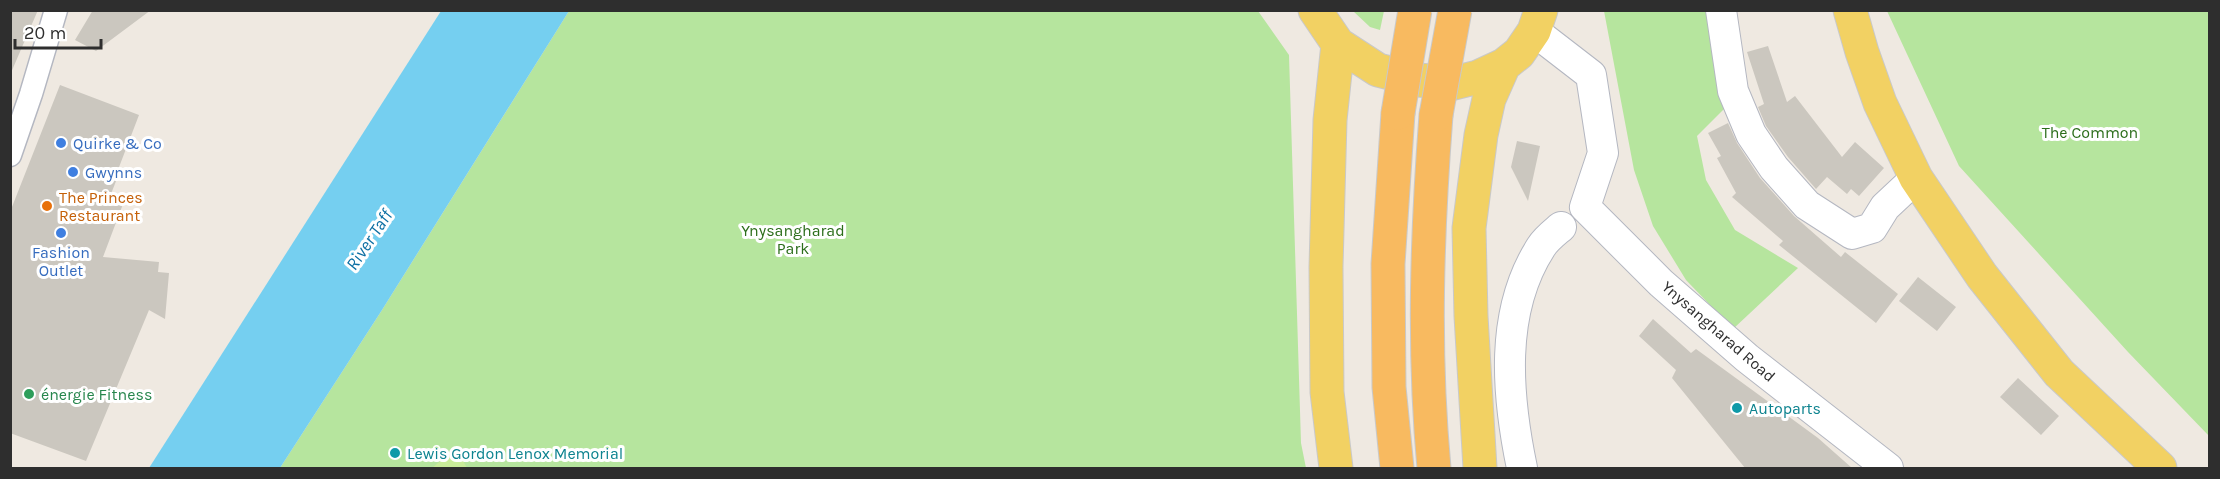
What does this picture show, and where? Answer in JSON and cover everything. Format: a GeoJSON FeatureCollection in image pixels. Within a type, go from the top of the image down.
{"type":"FeatureCollection","features":[{"type":"Feature","properties":{"kind":"highway"},"geometry":{"type":"LineString","coordinates":[[1397,468],[1389,387],[1388,264],[1398,113],[1415,10]]}},
{"type":"Feature","properties":{"kind":"highway"},"geometry":{"type":"LineString","coordinates":[[1434,468],[1426,334],[1428,231],[1436,115],[1455,10]]}},
{"type":"Feature","properties":{"kind":"main road"},"geometry":{"type":"LineString","coordinates":[[1315,10],[1338,44],[1378,70],[1418,80],[1454,83],[1478,77],[1504,65],[1519,53],[1537,21]]}},
{"type":"Feature","properties":{"kind":"main road"},"geometry":{"type":"LineString","coordinates":[[1850,10],[1880,103],[1916,178],[1982,276],[2059,373],[2160,468]]}},
{"type":"Feature","properties":{"kind":"main road"},"geometry":{"type":"LineString","coordinates":[[1336,468],[1327,392],[1326,267],[1330,120],[1338,44]]}},
{"type":"Feature","properties":{"kind":"main road"},"geometry":{"type":"LineString","coordinates":[[1480,468],[1471,316],[1469,228],[1480,135],[1489,99],[1504,65]]}},
{"type":"Feature","properties":{"kind":"street"},"geometry":{"type":"LineString","coordinates":[[10,155],[56,10]]}},
{"type":"Feature","properties":{"kind":"street"},"geometry":{"type":"LineString","coordinates":[[1721,10],[1733,91],[1751,134],[1774,168],[1807,206],[1852,234],[1872,228],[1885,207],[1916,178]]}},
{"type":"Feature","properties":{"kind":"street","name":"Ynysangharad Road"},"geometry":{"type":"LineString","coordinates":[[1537,21],[1592,75],[1603,153],[1585,207],[1661,283],[1747,358],[1888,468]]}},
{"type":"Feature","properties":{"kind":"street"},"geometry":{"type":"LineString","coordinates":[[1522,468],[1514,432],[1510,383],[1510,338],[1529,268],[1542,244],[1561,227]]}},
{"type":"Feature","properties":{"kind":"green space","name":"Ynysangharad Park"},"geometry":{"type":"Polygon","coordinates":[[[569,11],[1258,11],[1289,55],[1301,443],[1306,468],[280,468],[569,11]]]}},
{"type":"Feature","properties":{"kind":"green space"},"geometry":{"type":"Polygon","coordinates":[[[1353,11],[1384,11],[1380,30],[1370,27],[1353,11]]]}},
{"type":"Feature","properties":{"kind":"green space"},"geometry":{"type":"Polygon","coordinates":[[[1604,11],[1708,11],[1728,105],[1697,136],[1706,180],[1735,230],[1798,268],[1733,329],[1686,280],[1653,226],[1634,170],[1604,11]]]}},
{"type":"Feature","properties":{"kind":"green space","name":"The Common"},"geometry":{"type":"Polygon","coordinates":[[[1887,11],[2209,11],[2209,436],[2128,352],[1959,166],[1887,11]]]}},
{"type":"Feature","properties":{"kind":"green space"},"geometry":{"type":"Polygon","coordinates":[[[456,448],[467,468],[432,468],[456,448]]]}},
{"type":"Feature","properties":{"kind":"water","name":"River Taff"},"geometry":{"type":"Polygon","coordinates":[[[441,11],[569,11],[280,468],[149,468],[441,11]]]}},
{"type":"Feature","properties":{"kind":"building"},"geometry":{"type":"Polygon","coordinates":[[[10,10],[38,10],[10,75],[10,10]]]}},
{"type":"Feature","properties":{"kind":"building"},"geometry":{"type":"Polygon","coordinates":[[[93,10],[151,10],[96,51],[75,40],[93,10]]]}},
{"type":"Feature","properties":{"kind":"building"},"geometry":{"type":"Polygon","coordinates":[[[1768,46],[1787,102],[1795,96],[1842,157],[1855,142],[1884,168],[1859,196],[1851,189],[1847,194],[1827,177],[1816,189],[1788,157],[1766,126],[1758,107],[1764,104],[1747,52],[1768,46]]]}},
{"type":"Feature","properties":{"kind":"building"},"geometry":{"type":"Polygon","coordinates":[[[60,85],[139,115],[109,199],[123,204],[103,257],[159,262],[158,272],[169,273],[165,319],[149,310],[86,461],[10,433],[10,212],[60,85]]]}},
{"type":"Feature","properties":{"kind":"building"},"geometry":{"type":"Polygon","coordinates":[[[1728,123],[1737,143],[1760,178],[1794,216],[1841,257],[1845,252],[1898,294],[1876,323],[1779,245],[1783,241],[1732,197],[1736,193],[1717,158],[1721,156],[1708,133],[1728,123]]]}},
{"type":"Feature","properties":{"kind":"building"},"geometry":{"type":"Polygon","coordinates":[[[1517,141],[1540,146],[1528,201],[1511,167],[1517,141]]]}},
{"type":"Feature","properties":{"kind":"building"},"geometry":{"type":"Polygon","coordinates":[[[1918,277],[1956,307],[1937,331],[1899,301],[1918,277]]]}},
{"type":"Feature","properties":{"kind":"building","name":"Autoparts"},"geometry":{"type":"Polygon","coordinates":[[[1653,319],[1691,353],[1696,349],[1818,438],[1852,468],[1745,468],[1672,378],[1676,370],[1639,336],[1653,319]]]}},
{"type":"Feature","properties":{"kind":"building"},"geometry":{"type":"Polygon","coordinates":[[[2018,378],[2059,416],[2041,435],[2000,397],[2018,378]]]}},
{"type":"Feature","properties":{"kind":"place","name":"Quirke & Co"},"geometry":{"type":"Point","coordinates":[61,143]}},
{"type":"Feature","properties":{"kind":"place","name":"Gwynns"},"geometry":{"type":"Point","coordinates":[73,172]}},
{"type":"Feature","properties":{"kind":"place","name":"The Princes Restaurant"},"geometry":{"type":"Point","coordinates":[47,206]}},
{"type":"Feature","properties":{"kind":"place","name":"Fashion Outlet"},"geometry":{"type":"Point","coordinates":[61,233]}},
{"type":"Feature","properties":{"kind":"place","name":"énergie Fitness"},"geometry":{"type":"Point","coordinates":[29,394]}},
{"type":"Feature","properties":{"kind":"place","name":"Autoparts"},"geometry":{"type":"Point","coordinates":[1737,408]}},
{"type":"Feature","properties":{"kind":"place","name":"Lewis Gordon Lenox Memorial"},"geometry":{"type":"Point","coordinates":[395,453]}}]}
